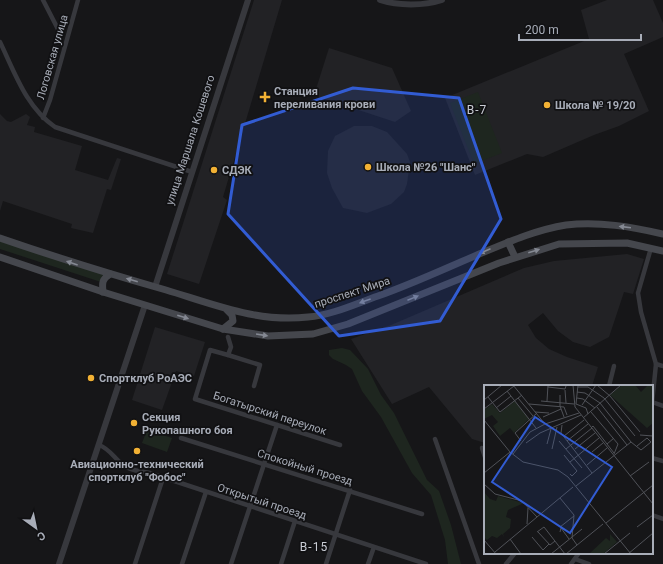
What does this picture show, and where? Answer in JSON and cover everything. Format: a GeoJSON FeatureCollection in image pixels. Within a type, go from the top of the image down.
{"type":"FeatureCollection","features":[{"type":"Feature","properties":{"kind":"main road","name":"проспект Мира"},"geometry":{"type":"LineString","coordinates":[[0,238],[110,274],[227,309],[277,319],[311,317],[345,308],[398,289],[508,242],[540,231],[567,225],[593,224],[628,227],[663,234]]}},
{"type":"Feature","properties":{"kind":"main road"},"geometry":{"type":"LineString","coordinates":[[508,242],[515,257]]}},
{"type":"Feature","properties":{"kind":"main road"},"geometry":{"type":"LineString","coordinates":[[0,257],[103,292],[223,329],[268,336],[313,334],[348,324],[515,257],[559,244],[607,242],[627,243],[663,251]]}},
{"type":"Feature","properties":{"kind":"main road"},"geometry":{"type":"LineString","coordinates":[[103,292],[102,283],[105,277],[110,274]]}},
{"type":"Feature","properties":{"kind":"main road"},"geometry":{"type":"LineString","coordinates":[[223,329],[233,321],[232,315],[227,309]]}},
{"type":"Feature","properties":{"kind":"street","name":"Логовская улица"},"geometry":{"type":"LineString","coordinates":[[43,0],[61,35]]}},
{"type":"Feature","properties":{"kind":"street","name":"Логовская улица"},"geometry":{"type":"LineString","coordinates":[[43,118],[50,100],[78,0]]}},
{"type":"Feature","properties":{"kind":"street"},"geometry":{"type":"LineString","coordinates":[[154,287],[247,0]]}},
{"type":"Feature","properties":{"kind":"street","name":"улица Маршала Кошевого"},"geometry":{"type":"LineString","coordinates":[[154,287],[189,171],[247,0]]}},
{"type":"Feature","properties":{"kind":"street"},"geometry":{"type":"LineString","coordinates":[[380,0],[408,4],[442,0]]}},
{"type":"Feature","properties":{"kind":"street"},"geometry":{"type":"LineString","coordinates":[[384,0],[407,2],[437,0]]}},
{"type":"Feature","properties":{"kind":"street"},"geometry":{"type":"LineString","coordinates":[[0,42],[30,105],[55,127],[189,171]]}},
{"type":"Feature","properties":{"kind":"street"},"geometry":{"type":"LineString","coordinates":[[651,248],[638,293],[641,312],[656,364],[653,392]]}},
{"type":"Feature","properties":{"kind":"street"},"geometry":{"type":"LineString","coordinates":[[60,564],[145,305]]}},
{"type":"Feature","properties":{"kind":"street"},"geometry":{"type":"LineString","coordinates":[[228,337],[231,347],[228,355],[260,365],[254,386]]}},
{"type":"Feature","properties":{"kind":"street","name":"Богатырский переулок"},"geometry":{"type":"LineString","coordinates":[[228,355],[210,350],[195,399],[340,445]]}},
{"type":"Feature","properties":{"kind":"street"},"geometry":{"type":"LineString","coordinates":[[656,364],[663,366]]}},
{"type":"Feature","properties":{"kind":"street"},"geometry":{"type":"LineString","coordinates":[[609,385],[614,366]]}},
{"type":"Feature","properties":{"kind":"street"},"geometry":{"type":"LineString","coordinates":[[653,402],[663,406]]}},
{"type":"Feature","properties":{"kind":"street"},"geometry":{"type":"LineString","coordinates":[[231,564],[277,426]]}},
{"type":"Feature","properties":{"kind":"street","name":"Спокойный проезд"},"geometry":{"type":"LineString","coordinates":[[181,438],[350,490],[422,514]]}},
{"type":"Feature","properties":{"kind":"street"},"geometry":{"type":"LineString","coordinates":[[435,439],[479,564]]}},
{"type":"Feature","properties":{"kind":"street","name":"Открытый проезд"},"geometry":{"type":"LineString","coordinates":[[99,445],[111,452],[124,466],[374,547],[411,562],[426,564]]}},
{"type":"Feature","properties":{"kind":"street"},"geometry":{"type":"LineString","coordinates":[[482,448],[484,454]]}},
{"type":"Feature","properties":{"kind":"street"},"geometry":{"type":"LineString","coordinates":[[653,458],[663,462]]}},
{"type":"Feature","properties":{"kind":"street"},"geometry":{"type":"LineString","coordinates":[[135,564],[163,478]]}},
{"type":"Feature","properties":{"kind":"street"},"geometry":{"type":"LineString","coordinates":[[326,564],[350,490]]}},
{"type":"Feature","properties":{"kind":"street"},"geometry":{"type":"LineString","coordinates":[[182,564],[206,492]]}},
{"type":"Feature","properties":{"kind":"street"},"geometry":{"type":"LineString","coordinates":[[653,515],[663,519]]}},
{"type":"Feature","properties":{"kind":"street"},"geometry":{"type":"LineString","coordinates":[[281,564],[295,521]]}},
{"type":"Feature","properties":{"kind":"street"},"geometry":{"type":"LineString","coordinates":[[368,564],[374,547]]}},
{"type":"Feature","properties":{"kind":"street"},"geometry":{"type":"LineString","coordinates":[[506,564],[513,554]]}},
{"type":"Feature","properties":{"kind":"street"},"geometry":{"type":"LineString","coordinates":[[571,564],[578,554]]}},
{"type":"Feature","properties":{"kind":"street"},"geometry":{"type":"LineString","coordinates":[[575,559],[589,564]]}},
{"type":"Feature","properties":{"kind":"highlighted area"},"geometry":{"type":"Polygon","coordinates":[[[353,88],[459,98],[501,219],[440,321],[339,336],[228,214],[242,125],[353,88]]]}},
{"type":"Feature","properties":{"kind":"shaded area"},"geometry":{"type":"Polygon","coordinates":[[[254,0],[282,0],[223,197],[227,200],[199,284],[167,274],[254,0]]]}},
{"type":"Feature","properties":{"kind":"shaded area","name":"Школа № 19/20"},"geometry":{"type":"Polygon","coordinates":[[[607,0],[653,0],[663,23],[663,37],[624,54],[649,111],[619,126],[543,157],[527,154],[475,175],[445,98],[589,39],[581,10],[607,0]]]}},
{"type":"Feature","properties":{"kind":"shaded area"},"geometry":{"type":"Polygon","coordinates":[[[329,48],[392,68],[411,111],[395,122],[319,97],[316,89],[329,48]]]}},
{"type":"Feature","properties":{"kind":"shaded area"},"geometry":{"type":"Polygon","coordinates":[[[478,92],[502,153],[474,164],[450,103],[478,92]]]}},
{"type":"Feature","properties":{"kind":"shaded area"},"geometry":{"type":"Polygon","coordinates":[[[0,114],[7,121],[11,122],[26,114],[30,117],[27,125],[35,127],[34,132],[82,146],[75,170],[108,180],[117,158],[121,159],[111,190],[107,189],[93,233],[71,228],[72,224],[3,201],[0,211],[0,114]]]}},
{"type":"Feature","properties":{"kind":"shaded area","name":"Школа №26 \"Шанс\""},"geometry":{"type":"Polygon","coordinates":[[[354,126],[372,126],[387,132],[407,154],[410,162],[407,184],[404,192],[391,204],[367,213],[343,208],[332,188],[327,173],[328,151],[335,136],[354,126]]]}},
{"type":"Feature","properties":{"kind":"shaded area"},"geometry":{"type":"Polygon","coordinates":[[[0,241],[104,274],[101,278],[101,282],[0,249],[0,241]]]}},
{"type":"Feature","properties":{"kind":"shaded area"},"geometry":{"type":"Polygon","coordinates":[[[627,254],[644,259],[633,294],[624,292],[609,337],[590,347],[573,342],[558,331],[543,313],[528,325],[536,338],[549,349],[567,357],[598,367],[592,385],[484,385],[484,443],[472,439],[429,387],[392,404],[351,339],[391,325],[524,268],[554,261],[627,254]]]}},
{"type":"Feature","properties":{"kind":"shaded area"},"geometry":{"type":"Polygon","coordinates":[[[155,327],[205,342],[194,376],[176,371],[162,410],[132,400],[155,327]]]}},
{"type":"Feature","properties":{"kind":"shaded area"},"geometry":{"type":"Polygon","coordinates":[[[342,348],[350,350],[368,369],[381,395],[394,413],[427,480],[439,491],[451,525],[461,564],[448,564],[445,540],[431,495],[412,473],[381,417],[362,391],[352,369],[333,359],[329,355],[329,350],[342,348]]]}},
{"type":"Feature","properties":{"kind":"shaded area"},"geometry":{"type":"Polygon","coordinates":[[[147,430],[172,438],[167,452],[142,443],[147,430]]]}},
{"type":"Feature","properties":{"kind":"place","name":"Станция переливания крови"},"geometry":{"type":"Point","coordinates":[265,97]}},
{"type":"Feature","properties":{"kind":"place","name":"Школа № 19/20"},"geometry":{"type":"Point","coordinates":[547,105]}},
{"type":"Feature","properties":{"kind":"place","name":"Школа №26 \"Шанс\""},"geometry":{"type":"Point","coordinates":[368,167]}},
{"type":"Feature","properties":{"kind":"place","name":"СДЭК"},"geometry":{"type":"Point","coordinates":[214,170]}},
{"type":"Feature","properties":{"kind":"place","name":"Спортклуб РоАЭС"},"geometry":{"type":"Point","coordinates":[91,378]}},
{"type":"Feature","properties":{"kind":"place","name":"Секция Рукопашного боя"},"geometry":{"type":"Point","coordinates":[134,423]}},
{"type":"Feature","properties":{"kind":"place","name":"Авиационно-технический спортклуб \"Фобос\""},"geometry":{"type":"Point","coordinates":[137,451]}},
{"type":"Feature","properties":{"kind":"district","name":"В-7"},"geometry":{"type":"Point","coordinates":[477,110]}},
{"type":"Feature","properties":{"kind":"district","name":"В-15"},"geometry":{"type":"Point","coordinates":[314,547]}}]}
